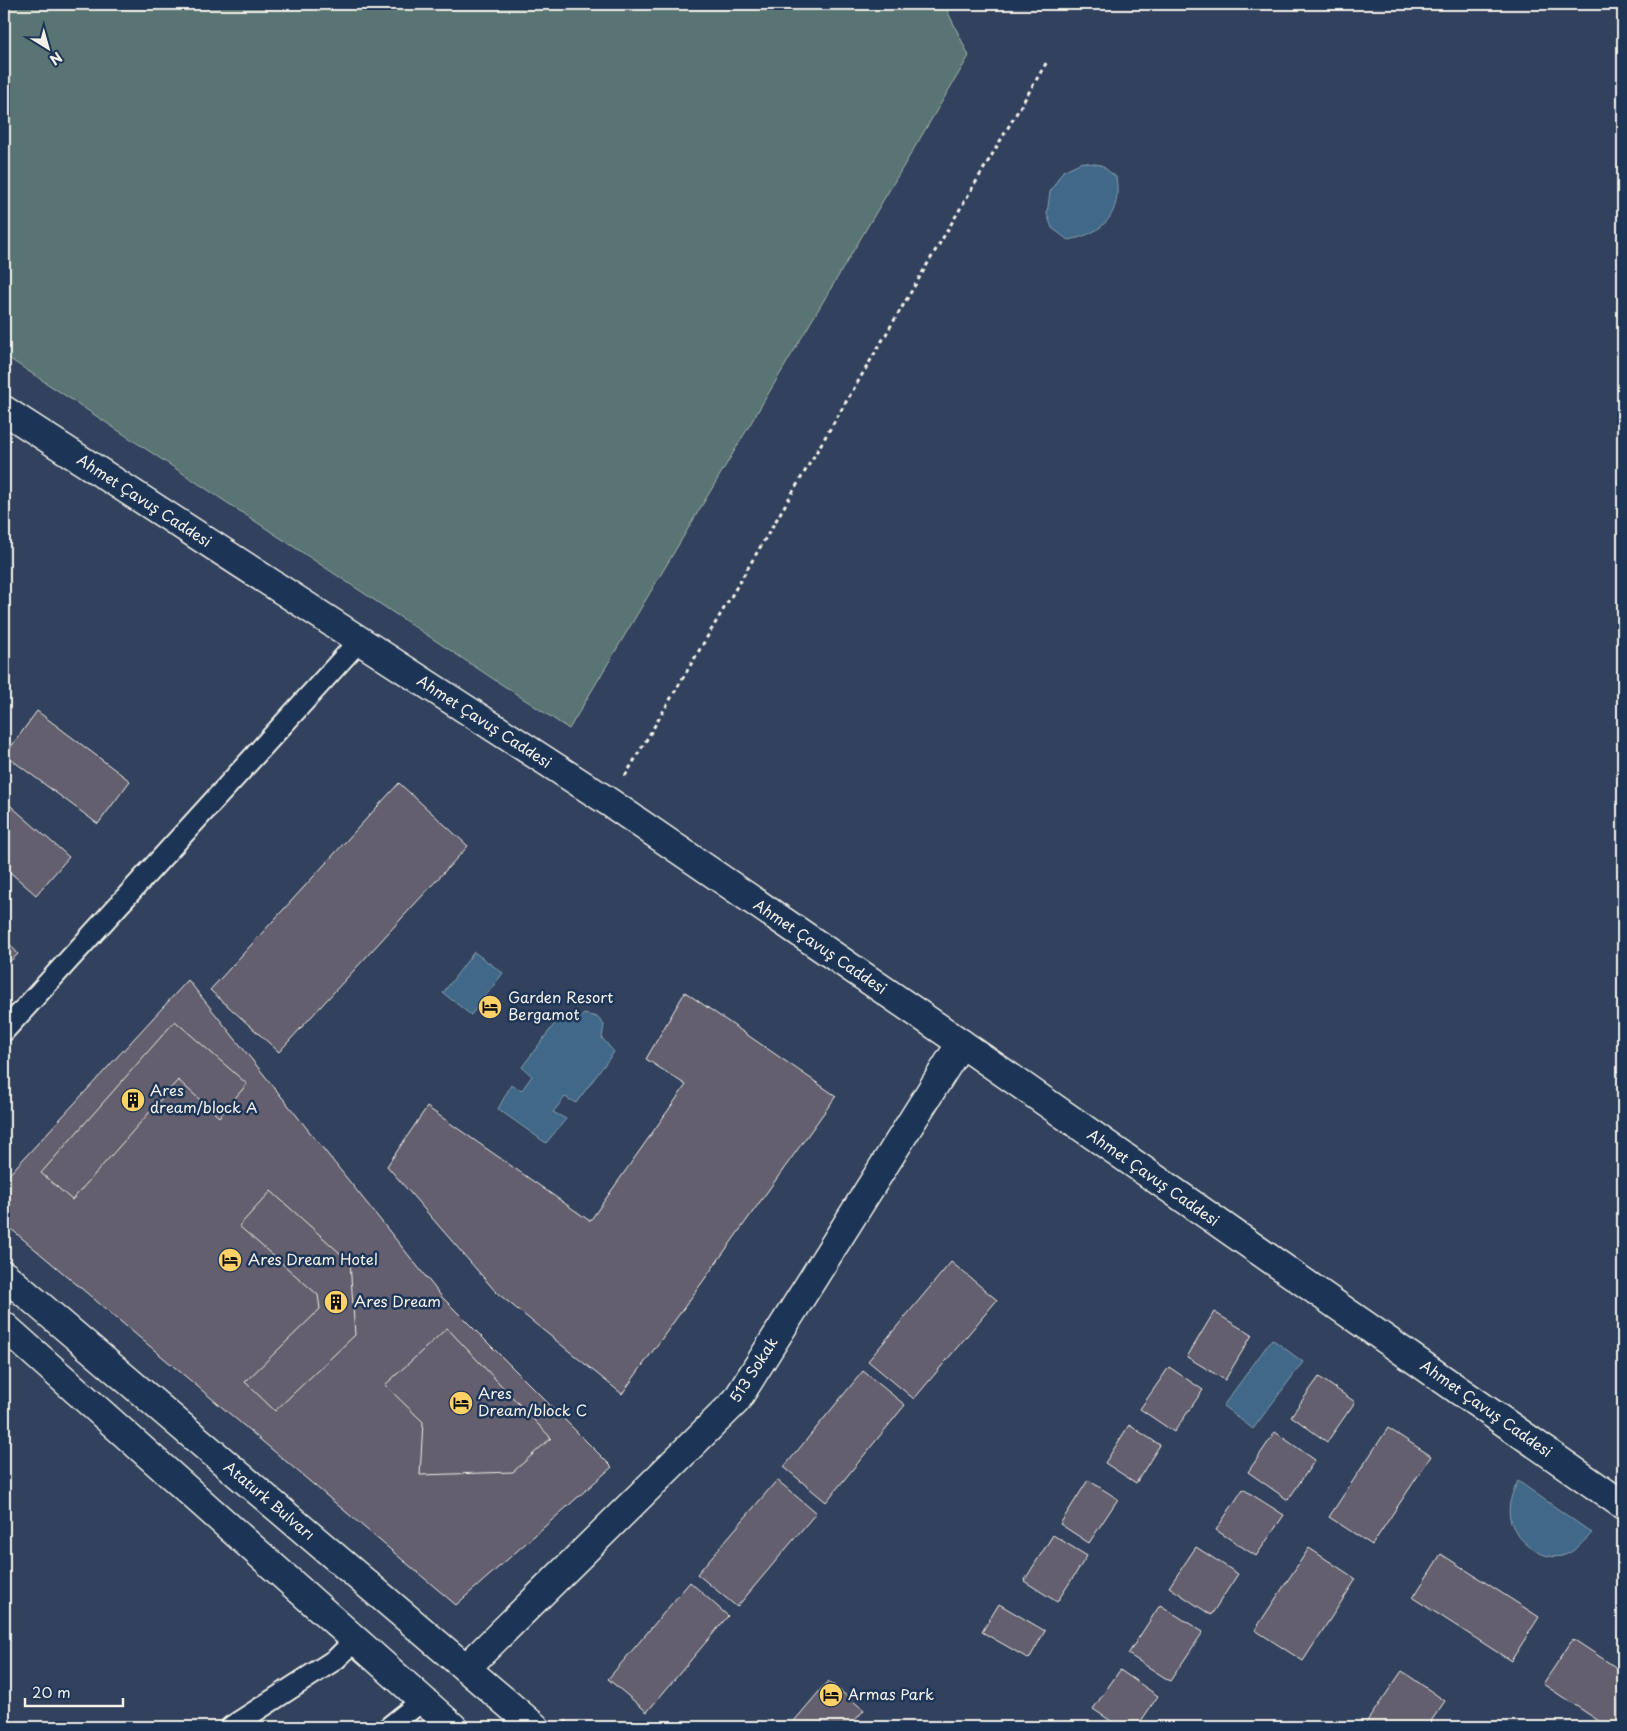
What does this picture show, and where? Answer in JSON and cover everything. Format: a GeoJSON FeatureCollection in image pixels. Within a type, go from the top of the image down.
{"type":"FeatureCollection","features":[{"type":"Feature","properties":{"kind":"street","name":"Ahmet Çavuş Caddesi"},"geometry":{"type":"LineString","coordinates":[[4,410],[609,802],[961,1043],[1623,1505]]}},
{"type":"Feature","properties":{"kind":"street","name":"513 Sokak"},"geometry":{"type":"LineString","coordinates":[[466,1668],[736,1401],[961,1043]]}},
{"type":"Feature","properties":{"kind":"street","name":"Ataturk Bulvarı"},"geometry":{"type":"LineString","coordinates":[[7,1281],[535,1727]]}},
{"type":"Feature","properties":{"kind":"street"},"geometry":{"type":"LineString","coordinates":[[4,1326],[453,1727]]}},
{"type":"Feature","properties":{"kind":"lane"},"geometry":{"type":"LineString","coordinates":[[4,1031],[359,641]]}},
{"type":"Feature","properties":{"kind":"lane"},"geometry":{"type":"LineString","coordinates":[[231,1727],[336,1659],[354,1640]]}},
{"type":"Feature","properties":{"kind":"lane"},"geometry":{"type":"LineString","coordinates":[[389,1727],[423,1700]]}},
{"type":"Feature","properties":{"kind":"path"},"geometry":{"type":"LineString","coordinates":[[609,802],[1048,60]]}},
{"type":"Feature","properties":{"kind":"green space"},"geometry":{"type":"Polygon","coordinates":[[[4,4],[944,4],[969,56],[569,729],[4,355],[4,4]]]}},
{"type":"Feature","properties":{"kind":"water"},"geometry":{"type":"Polygon","coordinates":[[[1082,162],[1101,165],[1116,177],[1116,201],[1108,220],[1101,227],[1092,233],[1068,240],[1052,228],[1047,214],[1050,192],[1063,171],[1082,162]]]}},
{"type":"Feature","properties":{"kind":"water"},"geometry":{"type":"Polygon","coordinates":[[[474,952],[503,973],[471,1015],[443,993],[474,952]]]}},
{"type":"Feature","properties":{"kind":"water"},"geometry":{"type":"Polygon","coordinates":[[[562,1014],[575,1022],[584,1014],[597,1017],[604,1025],[602,1038],[614,1052],[576,1103],[565,1097],[553,1112],[566,1119],[546,1143],[498,1109],[511,1085],[522,1090],[532,1076],[522,1067],[562,1014]]]}},
{"type":"Feature","properties":{"kind":"water"},"geometry":{"type":"Polygon","coordinates":[[[1272,1339],[1303,1362],[1253,1429],[1223,1406],[1272,1339]]]}},
{"type":"Feature","properties":{"kind":"water"},"geometry":{"type":"Polygon","coordinates":[[[1518,1481],[1592,1533],[1577,1548],[1565,1555],[1549,1556],[1533,1549],[1519,1537],[1511,1522],[1510,1501],[1518,1481]]]}},
{"type":"Feature","properties":{"kind":"building"},"geometry":{"type":"Polygon","coordinates":[[[37,711],[130,781],[98,824],[5,755],[37,711]]]}},
{"type":"Feature","properties":{"kind":"building"},"geometry":{"type":"Polygon","coordinates":[[[399,783],[468,846],[279,1052],[210,990],[399,783]]]}},
{"type":"Feature","properties":{"kind":"building"},"geometry":{"type":"Polygon","coordinates":[[[4,800],[69,857],[36,895],[4,867],[4,800]]]}},
{"type":"Feature","properties":{"kind":"building"},"geometry":{"type":"Polygon","coordinates":[[[4,937],[18,954],[4,967],[4,937]]]}},
{"type":"Feature","properties":{"kind":"building","name":"Ares Dream Hotel"},"geometry":{"type":"Polygon","coordinates":[[[188,980],[442,1297],[612,1467],[456,1605],[4,1223],[4,1180],[188,980]]]}},
{"type":"Feature","properties":{"kind":"building"},"geometry":{"type":"Polygon","coordinates":[[[685,992],[836,1096],[622,1394],[496,1292],[387,1166],[427,1107],[590,1221],[686,1085],[646,1059],[685,992]]]}},
{"type":"Feature","properties":{"kind":"building","name":"Ares dream/block A"},"geometry":{"type":"Polygon","coordinates":[[[175,1021],[247,1084],[219,1117],[178,1080],[72,1200],[41,1173],[175,1021]]]}},
{"type":"Feature","properties":{"kind":"building","name":"Ares Dream"},"geometry":{"type":"Polygon","coordinates":[[[271,1191],[350,1262],[355,1335],[275,1411],[245,1382],[320,1309],[318,1295],[239,1226],[271,1191]]]}},
{"type":"Feature","properties":{"kind":"building"},"geometry":{"type":"Polygon","coordinates":[[[951,1262],[997,1300],[914,1399],[868,1361],[951,1262]]]}},
{"type":"Feature","properties":{"kind":"building"},"geometry":{"type":"Polygon","coordinates":[[[1214,1312],[1252,1335],[1225,1380],[1187,1357],[1214,1312]]]}},
{"type":"Feature","properties":{"kind":"building","name":"Ares Dream/block C"},"geometry":{"type":"Polygon","coordinates":[[[447,1328],[551,1438],[513,1472],[420,1475],[423,1422],[385,1385],[447,1328]]]}},
{"type":"Feature","properties":{"kind":"building"},"geometry":{"type":"Polygon","coordinates":[[[1169,1367],[1203,1390],[1174,1432],[1140,1409],[1169,1367]]]}},
{"type":"Feature","properties":{"kind":"building"},"geometry":{"type":"Polygon","coordinates":[[[863,1371],[905,1405],[826,1502],[784,1467],[863,1371]]]}},
{"type":"Feature","properties":{"kind":"building"},"geometry":{"type":"Polygon","coordinates":[[[1319,1377],[1355,1402],[1327,1442],[1291,1416],[1319,1377]]]}},
{"type":"Feature","properties":{"kind":"building"},"geometry":{"type":"Polygon","coordinates":[[[1129,1425],[1160,1445],[1136,1483],[1105,1463],[1129,1425]]]}},
{"type":"Feature","properties":{"kind":"building"},"geometry":{"type":"Polygon","coordinates":[[[1388,1428],[1431,1456],[1372,1545],[1329,1517],[1388,1428]]]}},
{"type":"Feature","properties":{"kind":"building"},"geometry":{"type":"Polygon","coordinates":[[[1275,1432],[1315,1460],[1288,1500],[1248,1472],[1275,1432]]]}},
{"type":"Feature","properties":{"kind":"building"},"geometry":{"type":"Polygon","coordinates":[[[777,1480],[816,1513],[737,1607],[697,1574],[777,1480]]]}},
{"type":"Feature","properties":{"kind":"building"},"geometry":{"type":"Polygon","coordinates":[[[1088,1480],[1118,1499],[1089,1543],[1060,1524],[1088,1480]]]}},
{"type":"Feature","properties":{"kind":"building"},"geometry":{"type":"Polygon","coordinates":[[[1243,1489],[1284,1515],[1256,1556],[1216,1530],[1243,1489]]]}},
{"type":"Feature","properties":{"kind":"building"},"geometry":{"type":"Polygon","coordinates":[[[1053,1535],[1087,1556],[1057,1602],[1024,1581],[1053,1535]]]}},
{"type":"Feature","properties":{"kind":"building"},"geometry":{"type":"Polygon","coordinates":[[[1196,1547],[1238,1574],[1211,1615],[1169,1587],[1196,1547]]]}},
{"type":"Feature","properties":{"kind":"building"},"geometry":{"type":"Polygon","coordinates":[[[1309,1548],[1356,1579],[1303,1661],[1255,1630],[1309,1548]]]}},
{"type":"Feature","properties":{"kind":"building"},"geometry":{"type":"Polygon","coordinates":[[[1441,1554],[1539,1617],[1511,1661],[1413,1598],[1441,1554]]]}},
{"type":"Feature","properties":{"kind":"building"},"geometry":{"type":"Polygon","coordinates":[[[690,1582],[728,1616],[647,1712],[608,1679],[690,1582]]]}},
{"type":"Feature","properties":{"kind":"building"},"geometry":{"type":"Polygon","coordinates":[[[999,1604],[1045,1631],[1029,1659],[982,1632],[999,1604]]]}},
{"type":"Feature","properties":{"kind":"building"},"geometry":{"type":"Polygon","coordinates":[[[1160,1605],[1203,1632],[1170,1681],[1128,1654],[1160,1605]]]}},
{"type":"Feature","properties":{"kind":"building"},"geometry":{"type":"Polygon","coordinates":[[[1573,1639],[1623,1672],[1623,1723],[1620,1727],[1608,1727],[1543,1684],[1573,1639]]]}},
{"type":"Feature","properties":{"kind":"building"},"geometry":{"type":"Polygon","coordinates":[[[1120,1670],[1158,1696],[1137,1727],[1120,1727],[1093,1709],[1120,1670]]]}},
{"type":"Feature","properties":{"kind":"building"},"geometry":{"type":"Polygon","coordinates":[[[1402,1671],[1445,1701],[1427,1727],[1363,1727],[1402,1671]]]}},
{"type":"Feature","properties":{"kind":"building","name":"Armas Park"},"geometry":{"type":"Polygon","coordinates":[[[828,1681],[864,1710],[849,1727],[789,1727],[828,1681]]]}},
{"type":"Feature","properties":{"kind":"place","name":"Garden Resort Bergamot"},"geometry":{"type":"Point","coordinates":[490,1007]}},
{"type":"Feature","properties":{"kind":"place","name":"Ares dream/block A"},"geometry":{"type":"Point","coordinates":[133,1100]}},
{"type":"Feature","properties":{"kind":"place","name":"Ares Dream Hotel"},"geometry":{"type":"Point","coordinates":[230,1260]}},
{"type":"Feature","properties":{"kind":"place","name":"Ares Dream"},"geometry":{"type":"Point","coordinates":[336,1302]}},
{"type":"Feature","properties":{"kind":"place","name":"Ares Dream/block C"},"geometry":{"type":"Point","coordinates":[461,1403]}},
{"type":"Feature","properties":{"kind":"place","name":"Armas Park"},"geometry":{"type":"Point","coordinates":[831,1695]}}]}
